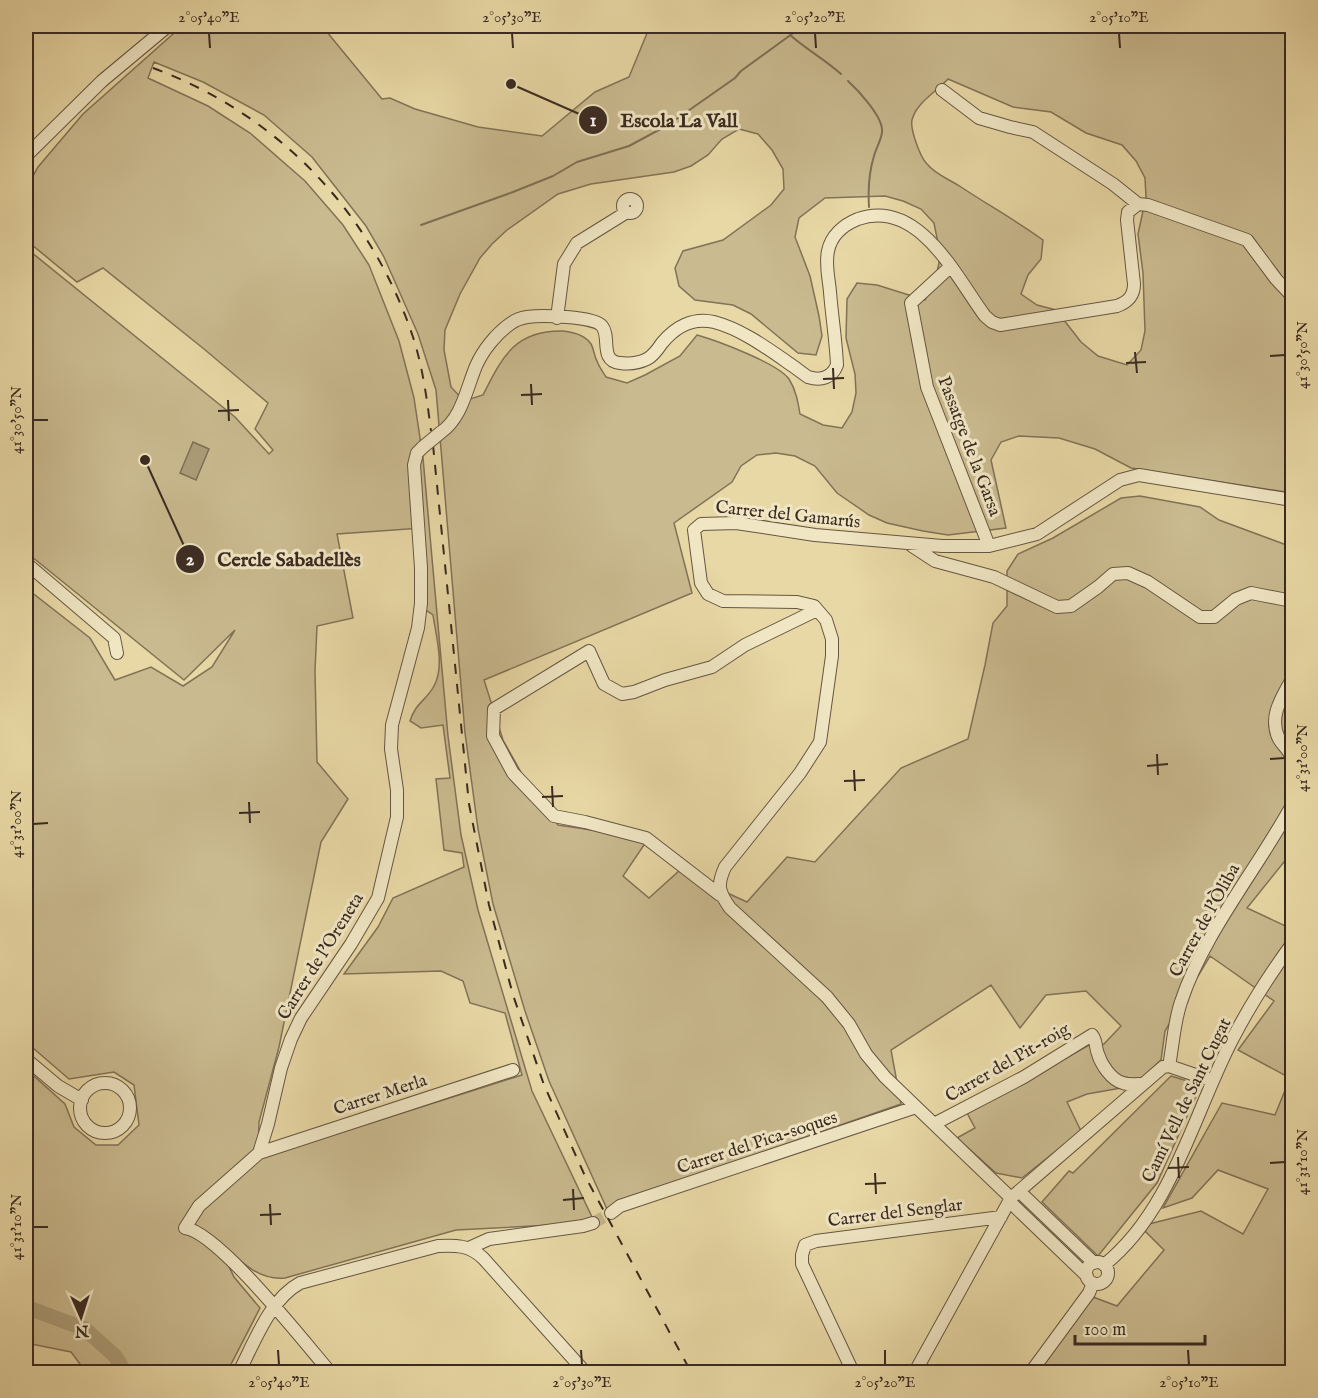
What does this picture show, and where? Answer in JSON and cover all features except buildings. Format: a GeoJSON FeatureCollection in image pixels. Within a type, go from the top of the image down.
{"type":"FeatureCollection","features":[{"type":"Feature","properties":{"kind":"street"},"geometry":{"type":"LineString","coordinates":[[26,150],[98,76],[156,26]]}},
{"type":"Feature","properties":{"kind":"street"},"geometry":{"type":"LineString","coordinates":[[26,150],[70,113],[102,81],[168,26]]}},
{"type":"Feature","properties":{"kind":"street"},"geometry":{"type":"LineString","coordinates":[[942,90],[979,118],[1010,128],[1033,132],[1113,184],[1138,204],[1148,205],[1247,240],[1276,279],[1293,296]]}},
{"type":"Feature","properties":{"kind":"street"},"geometry":{"type":"LineString","coordinates":[[26,168],[70,113]]}},
{"type":"Feature","properties":{"kind":"street"},"geometry":{"type":"LineString","coordinates":[[627,212],[577,243],[564,264],[557,318],[591,320],[600,324],[606,333],[608,355],[617,363],[648,359],[679,327],[703,321],[729,328],[770,351],[804,374],[822,379],[834,373],[837,365],[827,260],[830,243],[842,228],[856,220],[885,217],[905,221],[926,236],[985,316],[996,324],[1014,324],[1123,304],[1129,300],[1134,288],[1127,216],[1131,208],[1138,204]]}},
{"type":"Feature","properties":{"kind":"street","name":"Passatge de la Garsa"},"geometry":{"type":"LineString","coordinates":[[950,267],[911,303],[927,387],[989,546]]}},
{"type":"Feature","properties":{"kind":"street","name":"Carrer de l'Oreneta"},"geometry":{"type":"LineString","coordinates":[[259,1153],[291,1039],[301,1018],[373,908],[378,898],[390,850],[398,804],[391,749],[392,725],[418,628],[421,603],[414,465],[417,453],[457,417],[477,364],[496,336],[520,319],[557,318]]}},
{"type":"Feature","properties":{"kind":"street","name":"Carrer del Gamarús"},"geometry":{"type":"LineString","coordinates":[[817,610],[814,606],[797,602],[723,601],[708,594],[701,583],[694,530],[701,524],[736,523],[815,535],[909,544],[989,546],[1037,534],[1120,480],[1139,475],[1293,500]]}},
{"type":"Feature","properties":{"kind":"street"},"geometry":{"type":"LineString","coordinates":[[909,544],[935,561],[1000,580],[1057,607],[1071,606],[1113,574],[1128,573],[1148,582],[1200,617],[1214,617],[1236,599],[1251,593],[1293,601]]}},
{"type":"Feature","properties":{"kind":"street"},"geometry":{"type":"LineString","coordinates":[[26,563],[114,638],[117,654]]}},
{"type":"Feature","properties":{"kind":"street"},"geometry":{"type":"LineString","coordinates":[[720,895],[719,879],[725,867],[800,773],[820,742],[832,656],[832,639],[826,620],[817,610],[745,645],[712,667],[665,680],[634,692],[622,694],[604,684],[589,651],[494,709],[493,736],[513,773],[554,816],[646,838],[720,895],[730,908],[827,997],[849,1024],[866,1054],[885,1077],[1013,1197],[1090,1280],[1101,1283],[1106,1279],[1108,1273],[1099,1264],[1013,1197]]}},
{"type":"Feature","properties":{"kind":"street"},"geometry":{"type":"LineString","coordinates":[[1293,679],[1275,708],[1279,738],[1290,751],[1293,759]]}},
{"type":"Feature","properties":{"kind":"street","name":"Carrer de l'Òliba"},"geometry":{"type":"LineString","coordinates":[[1169,1066],[1180,1005],[1190,977],[1208,943],[1293,805]]}},
{"type":"Feature","properties":{"kind":"street","name":"Camí Vell de Sant Cugat"},"geometry":{"type":"LineString","coordinates":[[1099,1264],[1120,1253],[1164,1189],[1177,1165],[1232,1040],[1280,960],[1293,944]]}},
{"type":"Feature","properties":{"kind":"street","name":"Carrer del Pit-roig"},"geometry":{"type":"LineString","coordinates":[[934,1124],[1024,1077],[1092,1035],[1095,1038],[1098,1057],[1115,1079],[1123,1083],[1143,1084]]}},
{"type":"Feature","properties":{"kind":"street"},"geometry":{"type":"LineString","coordinates":[[26,1059],[58,1086],[82,1100]]}},
{"type":"Feature","properties":{"kind":"street"},"geometry":{"type":"LineString","coordinates":[[915,1372],[1013,1197],[1163,1067],[1169,1066],[1213,1081]]}},
{"type":"Feature","properties":{"kind":"street","name":"Carrer Merla"},"geometry":{"type":"LineString","coordinates":[[259,1153],[513,1070]]}},
{"type":"Feature","properties":{"kind":"street"},"geometry":{"type":"LineString","coordinates":[[114,1085],[128,1097],[129,1117],[116,1131],[106,1134],[94,1131],[82,1118],[80,1110],[82,1100],[93,1086],[114,1085]]}},
{"type":"Feature","properties":{"kind":"street","name":"Carrer del Pica-soques"},"geometry":{"type":"LineString","coordinates":[[610,1213],[620,1206],[916,1107]]}},
{"type":"Feature","properties":{"kind":"street"},"geometry":{"type":"LineString","coordinates":[[259,1153],[199,1206],[185,1228],[196,1232],[229,1258],[274,1306],[330,1372]]}},
{"type":"Feature","properties":{"kind":"street","name":"Carrer del Senglar"},"geometry":{"type":"LineString","coordinates":[[853,1372],[802,1264],[805,1245],[816,1241],[1001,1217]]}},
{"type":"Feature","properties":{"kind":"street"},"geometry":{"type":"LineString","coordinates":[[469,1248],[489,1239],[593,1223]]}},
{"type":"Feature","properties":{"kind":"street"},"geometry":{"type":"LineString","coordinates":[[239,1372],[274,1306],[283,1294],[300,1283],[438,1246],[462,1246],[483,1258],[585,1372]]}},
{"type":"Feature","properties":{"kind":"street"},"geometry":{"type":"LineString","coordinates":[[1030,1372],[1089,1293],[1090,1280],[1087,1269],[1099,1264]]}},
{"type":"Feature","properties":{"kind":"shaded area"},"geometry":{"type":"Polygon","coordinates":[[[182,26],[322,26],[382,99],[390,98],[415,109],[478,127],[542,136],[595,92],[629,77],[650,26],[1292,26],[1292,493],[1131,468],[1095,449],[1059,438],[1019,436],[1001,442],[991,460],[1006,528],[948,535],[887,523],[869,515],[837,493],[815,466],[795,456],[776,453],[757,455],[741,466],[732,482],[674,523],[692,593],[484,680],[503,740],[522,774],[558,825],[646,838],[646,842],[623,876],[649,898],[679,871],[747,902],[787,857],[815,862],[901,768],[968,739],[993,623],[1007,606],[1007,571],[1018,554],[1053,538],[1121,498],[1140,496],[1200,507],[1219,520],[1292,547],[1292,852],[1247,908],[1292,929],[1292,1372],[1038,1372],[1093,1297],[1117,1306],[1164,1250],[1145,1231],[1149,1224],[1201,1211],[1243,1234],[1268,1189],[1218,1170],[1192,1198],[1163,1208],[1222,1103],[1275,1115],[1290,1078],[1238,1050],[1274,1001],[1210,956],[1165,1031],[1161,1060],[1139,1081],[1127,1087],[1087,1094],[1067,1102],[1081,1131],[1022,1178],[996,1173],[957,1138],[975,1128],[967,1113],[1091,1044],[1104,1044],[1121,1026],[1086,991],[1046,995],[1020,1028],[991,985],[891,1050],[901,1104],[694,1176],[607,1209],[549,1081],[493,904],[478,829],[465,733],[436,390],[418,334],[384,257],[366,226],[312,157],[264,115],[203,82],[154,62],[148,78],[208,106],[250,133],[305,181],[343,225],[369,265],[399,341],[414,398],[423,458],[448,736],[461,835],[478,910],[532,1091],[592,1217],[583,1222],[571,1224],[456,1230],[285,1278],[264,1276],[255,1271],[215,1238],[234,1277],[260,1308],[227,1372],[86,1372],[71,1352],[26,1343],[26,1069],[65,1104],[74,1127],[96,1145],[118,1145],[139,1125],[134,1085],[114,1072],[69,1079],[26,1042],[26,588],[90,638],[115,680],[151,667],[183,686],[212,667],[235,630],[184,680],[26,552],[26,248],[235,417],[269,454],[273,450],[255,429],[268,403],[103,268],[77,282],[26,240],[26,189],[38,167],[83,114],[182,26]],[[948,79],[922,103],[912,120],[914,136],[924,160],[939,174],[1043,240],[1041,259],[1028,275],[1021,294],[1037,305],[1056,310],[1081,342],[1098,356],[1127,365],[1141,350],[1145,331],[1143,273],[1138,234],[1146,197],[1145,178],[1136,161],[1122,145],[1086,133],[1051,112],[1013,107],[948,79]],[[739,129],[722,139],[708,155],[691,166],[674,172],[591,184],[558,194],[507,230],[492,244],[480,258],[460,294],[445,330],[444,350],[451,387],[464,401],[483,395],[504,358],[521,341],[532,335],[563,331],[582,336],[591,344],[606,377],[627,383],[680,356],[697,335],[732,347],[773,366],[789,379],[800,414],[823,425],[842,428],[852,412],[856,393],[855,374],[846,338],[847,299],[857,283],[877,285],[925,300],[935,281],[939,263],[934,223],[921,209],[885,196],[825,198],[799,218],[795,237],[810,276],[822,336],[816,355],[798,353],[751,314],[733,305],[695,300],[679,286],[675,268],[683,251],[723,240],[771,205],[784,189],[783,169],[772,150],[758,134],[739,129]],[[422,528],[337,534],[353,618],[317,626],[315,671],[317,762],[348,799],[321,842],[279,1047],[259,1122],[258,1159],[522,1075],[505,1013],[470,1003],[463,981],[441,971],[344,974],[378,927],[393,898],[464,867],[462,853],[444,850],[436,779],[450,778],[443,725],[421,728],[410,721],[415,710],[434,686],[439,670],[439,651],[433,615],[426,610],[422,528]]]}},
{"type":"Feature","properties":{"kind":"shaded area"},"geometry":{"type":"Polygon","coordinates":[[[193,442],[209,449],[196,480],[180,473],[193,442]]]}},
{"type":"Feature","properties":{"kind":"shaded area"},"geometry":{"type":"Polygon","coordinates":[[[1171,1076],[1201,1085],[1157,1183],[1098,1256],[1042,1202],[1069,1171],[1073,1173],[1171,1076]]]}},
{"type":"Feature","properties":{"kind":"waterway"},"geometry":{"type":"LineString","coordinates":[[421,225],[553,176],[577,162],[629,146],[668,125],[803,26]]}},
{"type":"Feature","properties":{"kind":"waterway"},"geometry":{"type":"LineString","coordinates":[[790,35],[841,74]]}},
{"type":"Feature","properties":{"kind":"waterway"},"geometry":{"type":"LineString","coordinates":[[848,81],[874,111],[881,124],[881,136],[871,168],[869,207]]}},
{"type":"Feature","properties":{"kind":"waterway"},"geometry":{"type":"LineString","coordinates":[[26,1307],[85,1329],[115,1356],[125,1372]]}},
{"type":"Feature","properties":{"kind":"tunnel"},"geometry":{"type":"LineString","coordinates":[[593,1223],[611,1213]]}},
{"type":"Feature","properties":{"kind":"railway"},"geometry":{"type":"LineString","coordinates":[[153,68],[198,88],[240,112],[279,140],[314,172],[345,209],[372,248],[395,291],[413,337],[422,372],[431,431]]}},
{"type":"Feature","properties":{"kind":"railway"},"geometry":{"type":"LineString","coordinates":[[433,445],[469,804],[489,905],[513,995],[544,1085],[585,1176],[691,1372]]}},
{"type":"Feature","properties":{"kind":"place","name":"Escola La Vall"},"geometry":{"type":"Point","coordinates":[511,84]}},
{"type":"Feature","properties":{"kind":"place","name":"Cercle Sabadellès"},"geometry":{"type":"Point","coordinates":[145,460]}}]}
